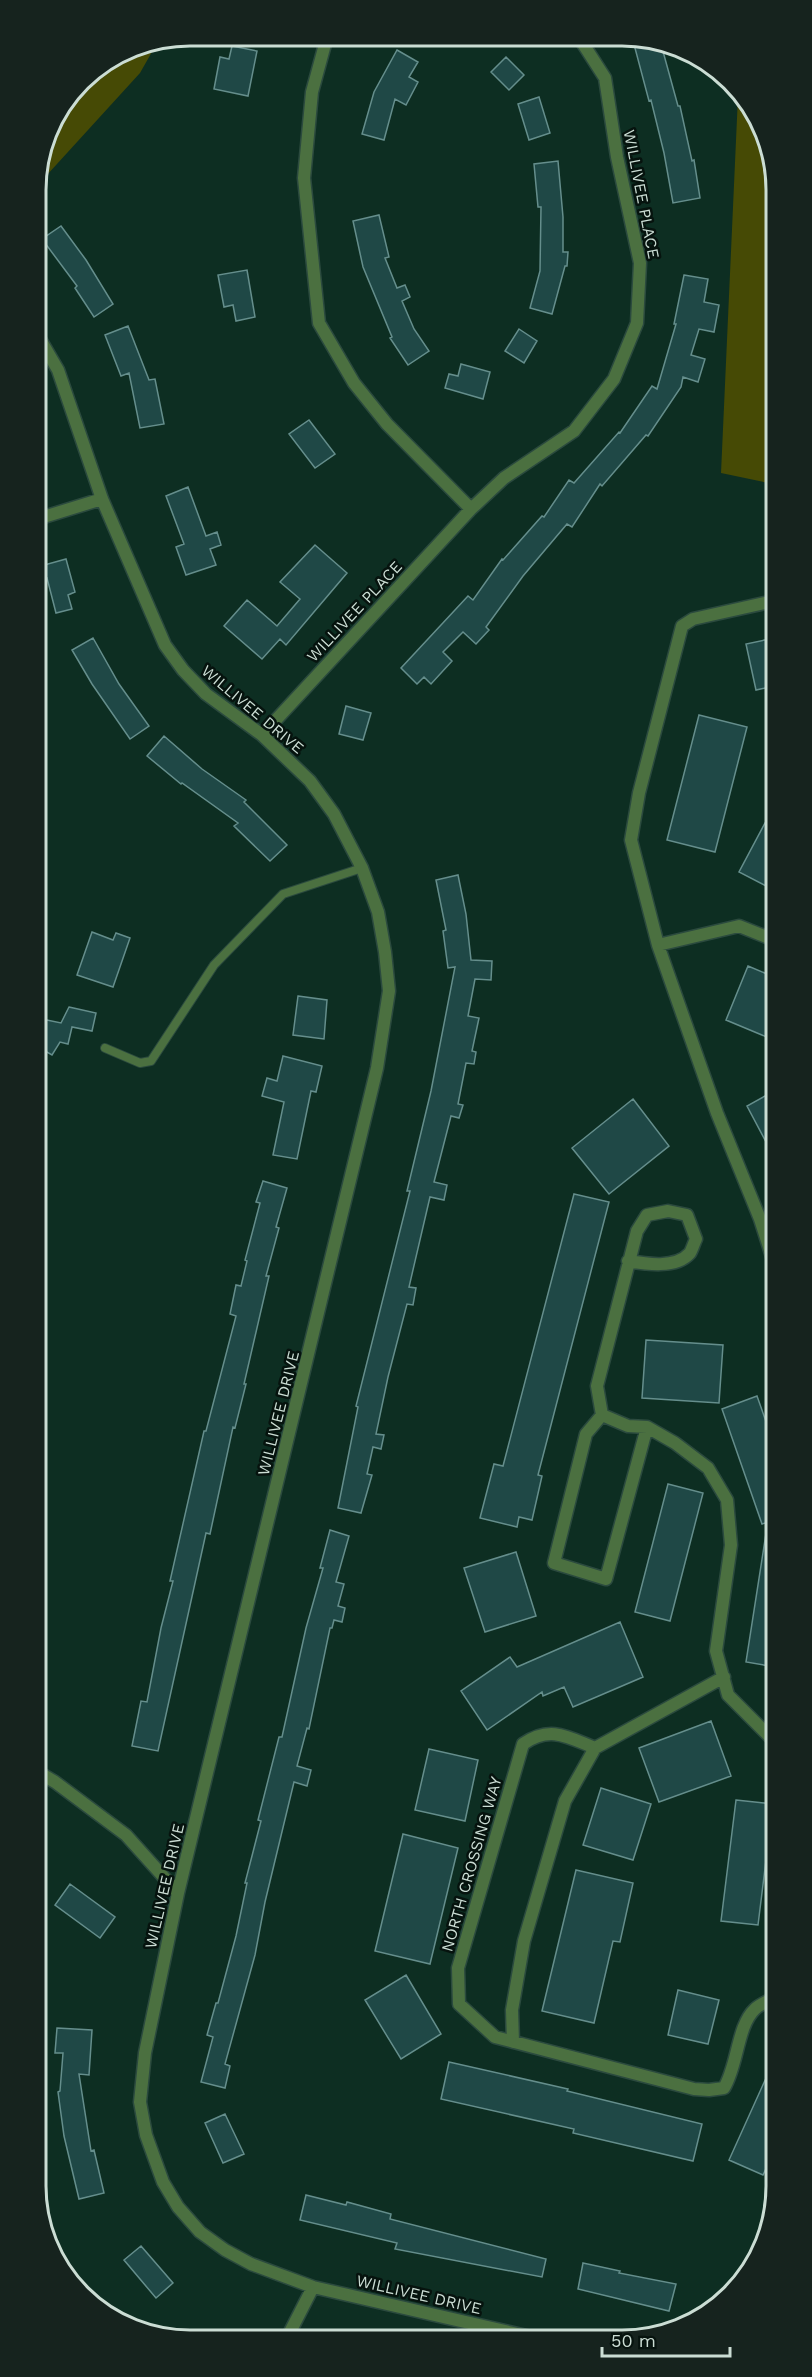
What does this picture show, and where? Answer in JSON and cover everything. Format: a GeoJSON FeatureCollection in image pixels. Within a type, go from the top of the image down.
{"type":"FeatureCollection","features":[{"type":"Feature","properties":{"kind":"street"},"geometry":{"type":"LineString","coordinates":[[325,46],[312,92],[304,178],[319,323],[354,383],[387,424],[471,509]]}},
{"type":"Feature","properties":{"kind":"street","name":"WILLIVEE PLACE"},"geometry":{"type":"LineString","coordinates":[[262,735],[471,509],[504,478],[574,431],[614,379],[637,322],[640,263],[617,157],[605,78],[584,46]]}},
{"type":"Feature","properties":{"kind":"street","name":"WILLIVEE DRIVE"},"geometry":{"type":"LineString","coordinates":[[47,351],[58,370],[102,499],[165,645],[183,670],[206,694],[262,735],[310,781],[328,805],[362,868],[378,912],[389,991],[377,1068],[178,1893],[145,2053],[140,2102],[146,2135],[163,2182],[178,2207],[200,2232],[225,2250],[251,2264],[313,2287],[505,2331]]}},
{"type":"Feature","properties":{"kind":"street"},"geometry":{"type":"LineString","coordinates":[[47,516],[102,499]]}},
{"type":"Feature","properties":{"kind":"street"},"geometry":{"type":"LineString","coordinates":[[765,1236],[717,1113],[658,945],[631,840],[639,793],[682,626],[693,619],[766,603]]}},
{"type":"Feature","properties":{"kind":"street"},"geometry":{"type":"LineString","coordinates":[[658,945],[739,926],[766,937]]}},
{"type":"Feature","properties":{"kind":"street"},"geometry":{"type":"LineString","coordinates":[[628,1261],[651,1265],[671,1263],[689,1254],[696,1239],[687,1215],[668,1211],[647,1215],[637,1231],[628,1261],[597,1386],[602,1415],[586,1434],[554,1563],[606,1579],[647,1426]]}},
{"type":"Feature","properties":{"kind":"street"},"geometry":{"type":"LineString","coordinates":[[602,1415],[628,1426],[647,1426],[675,1443],[708,1468],[727,1500],[731,1545],[716,1650],[728,1695],[765,1732]]}},
{"type":"Feature","properties":{"kind":"street"},"geometry":{"type":"LineString","coordinates":[[513,2042],[512,2010],[524,1941],[565,1801],[595,1748],[724,1677]]}},
{"type":"Feature","properties":{"kind":"street","name":"NORTH CROSSING WAY"},"geometry":{"type":"LineString","coordinates":[[595,1748],[560,1734],[546,1733],[534,1736],[523,1744],[458,1968],[459,2004],[495,2037],[694,2089],[709,2090],[724,2088],[732,2074],[746,2022],[755,2008],[765,2002]]}},
{"type":"Feature","properties":{"kind":"street"},"geometry":{"type":"LineString","coordinates":[[46,1777],[126,1835],[178,1893]]}},
{"type":"Feature","properties":{"kind":"street"},"geometry":{"type":"LineString","coordinates":[[291,2331],[313,2287]]}},
{"type":"Feature","properties":{"kind":"lane"},"geometry":{"type":"LineString","coordinates":[[105,1048],[140,1063],[151,1061],[214,965],[284,894],[362,868]]}},
{"type":"Feature","properties":{"kind":"shaded area"},"geometry":{"type":"Polygon","coordinates":[[[152,52],[140,73],[48,174],[57,135],[82,95],[110,71],[135,57],[152,52]]]}},
{"type":"Feature","properties":{"kind":"shaded area"},"geometry":{"type":"Polygon","coordinates":[[[738,105],[758,144],[763,162],[766,190],[766,482],[721,473],[738,105]]]}},
{"type":"Feature","properties":{"kind":"building"},"geometry":{"type":"Polygon","coordinates":[[[232,46],[257,51],[248,96],[214,89],[220,57],[229,59],[232,46]]]}},
{"type":"Feature","properties":{"kind":"building"},"geometry":{"type":"Polygon","coordinates":[[[635,48],[663,53],[678,106],[680,106],[692,161],[694,160],[700,198],[673,203],[664,153],[635,48]]]}},
{"type":"Feature","properties":{"kind":"building"},"geometry":{"type":"Polygon","coordinates":[[[397,50],[418,62],[409,77],[418,82],[406,105],[395,99],[384,140],[362,134],[374,92],[397,50]]]}},
{"type":"Feature","properties":{"kind":"building"},"geometry":{"type":"Polygon","coordinates":[[[506,57],[524,75],[509,90],[491,72],[506,57]]]}},
{"type":"Feature","properties":{"kind":"building"},"geometry":{"type":"Polygon","coordinates":[[[539,97],[550,133],[529,140],[518,104],[539,97]]]}},
{"type":"Feature","properties":{"kind":"building"},"geometry":{"type":"Polygon","coordinates":[[[558,161],[563,217],[563,252],[568,252],[567,266],[565,266],[552,314],[530,308],[540,271],[541,207],[538,207],[534,164],[558,161]]]}},
{"type":"Feature","properties":{"kind":"building"},"geometry":{"type":"Polygon","coordinates":[[[379,215],[389,257],[385,258],[397,288],[405,285],[410,297],[402,301],[414,329],[429,351],[408,365],[390,338],[392,337],[363,267],[353,221],[379,215]]]}},
{"type":"Feature","properties":{"kind":"building"},"geometry":{"type":"Polygon","coordinates":[[[61,226],[86,260],[113,304],[94,317],[75,288],[77,286],[47,246],[47,236],[61,226]]]}},
{"type":"Feature","properties":{"kind":"building"},"geometry":{"type":"Polygon","coordinates":[[[247,270],[255,317],[236,321],[233,305],[224,307],[218,275],[247,270]]]}},
{"type":"Feature","properties":{"kind":"building"},"geometry":{"type":"Polygon","coordinates":[[[684,275],[708,279],[704,302],[719,305],[714,332],[699,329],[691,355],[705,359],[698,382],[683,377],[681,387],[648,436],[646,435],[602,486],[600,484],[572,527],[567,524],[523,576],[486,627],[489,630],[476,644],[463,632],[443,652],[452,661],[431,684],[424,677],[417,684],[401,668],[468,596],[473,600],[502,559],[542,516],[544,517],[569,480],[574,483],[620,433],[652,386],[657,389],[676,324],[674,324],[684,275]]]}},
{"type":"Feature","properties":{"kind":"building"},"geometry":{"type":"Polygon","coordinates":[[[128,326],[149,380],[155,379],[164,424],[140,428],[129,373],[121,376],[105,335],[128,326]]]}},
{"type":"Feature","properties":{"kind":"building"},"geometry":{"type":"Polygon","coordinates":[[[519,329],[537,341],[524,363],[505,351],[519,329]]]}},
{"type":"Feature","properties":{"kind":"building"},"geometry":{"type":"Polygon","coordinates":[[[461,364],[490,372],[483,399],[445,388],[449,374],[458,376],[461,364]]]}},
{"type":"Feature","properties":{"kind":"building"},"geometry":{"type":"Polygon","coordinates":[[[309,420],[335,454],[315,468],[289,434],[309,420]]]}},
{"type":"Feature","properties":{"kind":"building"},"geometry":{"type":"Polygon","coordinates":[[[188,487],[206,536],[217,532],[221,545],[210,549],[216,565],[186,575],[176,547],[184,544],[166,496],[188,487]]]}},
{"type":"Feature","properties":{"kind":"building"},"geometry":{"type":"Polygon","coordinates":[[[315,545],[347,573],[286,645],[280,639],[262,659],[224,626],[247,600],[277,626],[300,599],[280,582],[315,545]]]}},
{"type":"Feature","properties":{"kind":"building"},"geometry":{"type":"Polygon","coordinates":[[[66,559],[75,592],[68,595],[72,609],[56,613],[47,578],[47,564],[66,559]]]}},
{"type":"Feature","properties":{"kind":"building"},"geometry":{"type":"Polygon","coordinates":[[[93,638],[119,684],[149,726],[130,739],[92,684],[72,650],[93,638]]]}},
{"type":"Feature","properties":{"kind":"building"},"geometry":{"type":"Polygon","coordinates":[[[766,640],[766,688],[756,690],[746,644],[766,640]]]}},
{"type":"Feature","properties":{"kind":"building"},"geometry":{"type":"Polygon","coordinates":[[[346,706],[371,713],[363,740],[339,734],[346,706]]]}},
{"type":"Feature","properties":{"kind":"building"},"geometry":{"type":"Polygon","coordinates":[[[699,715],[747,727],[715,852],[667,840],[699,715]]]}},
{"type":"Feature","properties":{"kind":"building"},"geometry":{"type":"Polygon","coordinates":[[[164,736],[202,769],[246,800],[244,802],[287,845],[270,861],[234,826],[238,823],[181,784],[147,756],[164,736]]]}},
{"type":"Feature","properties":{"kind":"building"},"geometry":{"type":"Polygon","coordinates":[[[765,823],[766,886],[739,872],[765,823]]]}},
{"type":"Feature","properties":{"kind":"building"},"geometry":{"type":"Polygon","coordinates":[[[458,875],[466,914],[471,960],[492,961],[491,980],[475,979],[468,1016],[479,1018],[472,1051],[476,1052],[474,1064],[466,1063],[458,1104],[463,1105],[459,1118],[451,1116],[434,1182],[447,1185],[444,1200],[430,1197],[409,1287],[416,1288],[413,1305],[407,1304],[388,1377],[376,1434],[384,1435],[381,1449],[373,1447],[367,1474],[372,1475],[361,1513],[338,1508],[358,1407],[356,1406],[410,1191],[407,1191],[431,1091],[455,967],[448,968],[443,931],[446,930],[436,880],[458,875]]]}},
{"type":"Feature","properties":{"kind":"building"},"geometry":{"type":"Polygon","coordinates":[[[92,932],[113,940],[116,933],[130,938],[113,987],[77,975],[92,932]]]}},
{"type":"Feature","properties":{"kind":"building"},"geometry":{"type":"Polygon","coordinates":[[[748,966],[766,973],[766,1036],[726,1020],[748,966]]]}},
{"type":"Feature","properties":{"kind":"building"},"geometry":{"type":"Polygon","coordinates":[[[298,996],[327,1000],[324,1039],[293,1035],[298,996]]]}},
{"type":"Feature","properties":{"kind":"building"},"geometry":{"type":"Polygon","coordinates":[[[69,1007],[96,1013],[92,1031],[72,1027],[68,1044],[60,1042],[52,1055],[47,1052],[47,1020],[61,1023],[69,1007]]]}},
{"type":"Feature","properties":{"kind":"building"},"geometry":{"type":"Polygon","coordinates":[[[283,1056],[322,1066],[316,1092],[311,1091],[297,1159],[273,1155],[284,1102],[262,1096],[267,1078],[277,1081],[283,1056]]]}},
{"type":"Feature","properties":{"kind":"building"},"geometry":{"type":"Polygon","coordinates":[[[766,1096],[766,1141],[747,1106],[766,1096]]]}},
{"type":"Feature","properties":{"kind":"building"},"geometry":{"type":"Polygon","coordinates":[[[633,1099],[669,1146],[609,1194],[572,1148],[633,1099]]]}},
{"type":"Feature","properties":{"kind":"building"},"geometry":{"type":"Polygon","coordinates":[[[263,1181],[287,1188],[276,1227],[279,1228],[266,1276],[269,1276],[244,1384],[246,1384],[235,1428],[233,1427],[210,1534],[206,1533],[158,1751],[132,1746],[141,1701],[147,1702],[161,1628],[173,1581],[170,1581],[204,1431],[206,1431],[236,1316],[230,1314],[236,1285],[241,1286],[247,1261],[245,1260],[260,1203],[256,1202],[263,1181]]]}},
{"type":"Feature","properties":{"kind":"building"},"geometry":{"type":"Polygon","coordinates":[[[574,1194],[609,1202],[538,1475],[542,1476],[532,1520],[519,1517],[517,1527],[480,1518],[494,1464],[503,1466],[574,1194]]]}},
{"type":"Feature","properties":{"kind":"building"},"geometry":{"type":"Polygon","coordinates":[[[646,1340],[723,1345],[719,1403],[642,1398],[646,1340]]]}},
{"type":"Feature","properties":{"kind":"building"},"geometry":{"type":"Polygon","coordinates":[[[757,1396],[765,1420],[765,1523],[762,1524],[722,1409],[757,1396]]]}},
{"type":"Feature","properties":{"kind":"building"},"geometry":{"type":"Polygon","coordinates":[[[668,1484],[703,1493],[670,1621],[635,1612],[668,1484]]]}},
{"type":"Feature","properties":{"kind":"building"},"geometry":{"type":"Polygon","coordinates":[[[330,1530],[349,1536],[336,1582],[344,1584],[338,1606],[345,1608],[342,1622],[334,1620],[330,1628],[309,1729],[307,1728],[297,1766],[311,1770],[307,1786],[294,1782],[265,1902],[255,1955],[225,2064],[230,2066],[225,2088],[201,2082],[213,2037],[207,2035],[236,1936],[247,1883],[245,1883],[261,1821],[258,1820],[279,1737],[282,1737],[330,1530]]]}},
{"type":"Feature","properties":{"kind":"building"},"geometry":{"type":"Polygon","coordinates":[[[765,1538],[765,1665],[746,1662],[765,1538]]]}},
{"type":"Feature","properties":{"kind":"building"},"geometry":{"type":"Polygon","coordinates":[[[516,1552],[536,1616],[485,1632],[464,1568],[516,1552]]]}},
{"type":"Feature","properties":{"kind":"building"},"geometry":{"type":"Polygon","coordinates":[[[620,1622],[643,1677],[573,1707],[564,1687],[543,1696],[542,1692],[487,1730],[461,1691],[510,1657],[517,1667],[620,1622]]]}},
{"type":"Feature","properties":{"kind":"building"},"geometry":{"type":"Polygon","coordinates":[[[711,1721],[731,1776],[659,1802],[639,1748],[711,1721]]]}},
{"type":"Feature","properties":{"kind":"building"},"geometry":{"type":"Polygon","coordinates":[[[429,1749],[478,1760],[465,1821],[415,1810],[429,1749]]]}},
{"type":"Feature","properties":{"kind":"building"},"geometry":{"type":"Polygon","coordinates":[[[601,1788],[651,1804],[633,1860],[583,1845],[601,1788]]]}},
{"type":"Feature","properties":{"kind":"building"},"geometry":{"type":"Polygon","coordinates":[[[736,1800],[765,1803],[765,1867],[758,1925],[721,1921],[736,1800]]]}},
{"type":"Feature","properties":{"kind":"building"},"geometry":{"type":"Polygon","coordinates":[[[403,1834],[458,1848],[430,1964],[375,1951],[403,1834]]]}},
{"type":"Feature","properties":{"kind":"building"},"geometry":{"type":"Polygon","coordinates":[[[576,1870],[633,1883],[620,1942],[613,1941],[594,2023],[542,2011],[576,1870]]]}},
{"type":"Feature","properties":{"kind":"building"},"geometry":{"type":"Polygon","coordinates":[[[70,1884],[115,1917],[100,1938],[55,1905],[70,1884]]]}},
{"type":"Feature","properties":{"kind":"building"},"geometry":{"type":"Polygon","coordinates":[[[406,1975],[441,2034],[401,2059],[365,2000],[406,1975]]]}},
{"type":"Feature","properties":{"kind":"building"},"geometry":{"type":"Polygon","coordinates":[[[678,1990],[719,2000],[708,2044],[668,2035],[678,1990]]]}},
{"type":"Feature","properties":{"kind":"building"},"geometry":{"type":"Polygon","coordinates":[[[57,2028],[92,2030],[89,2075],[79,2074],[91,2151],[94,2150],[104,2193],[79,2199],[64,2136],[58,2092],[60,2091],[63,2053],[55,2053],[57,2028]]]}},
{"type":"Feature","properties":{"kind":"building"},"geometry":{"type":"Polygon","coordinates":[[[449,2062],[568,2089],[567,2091],[702,2124],[693,2161],[573,2133],[574,2129],[441,2099],[449,2062]]]}},
{"type":"Feature","properties":{"kind":"building"},"geometry":{"type":"Polygon","coordinates":[[[765,2080],[765,2171],[763,2175],[729,2160],[765,2080]]]}},
{"type":"Feature","properties":{"kind":"building"},"geometry":{"type":"Polygon","coordinates":[[[225,2114],[244,2154],[223,2163],[205,2123],[225,2114]]]}},
{"type":"Feature","properties":{"kind":"building"},"geometry":{"type":"Polygon","coordinates":[[[306,2195],[346,2205],[347,2202],[391,2214],[390,2219],[546,2259],[542,2277],[395,2249],[397,2243],[300,2220],[306,2195]]]}},
{"type":"Feature","properties":{"kind":"building"},"geometry":{"type":"Polygon","coordinates":[[[141,2246],[173,2283],[156,2298],[124,2260],[141,2246]]]}},
{"type":"Feature","properties":{"kind":"building"},"geometry":{"type":"Polygon","coordinates":[[[583,2263],[620,2271],[619,2273],[676,2284],[669,2311],[578,2289],[583,2263]]]}}]}
